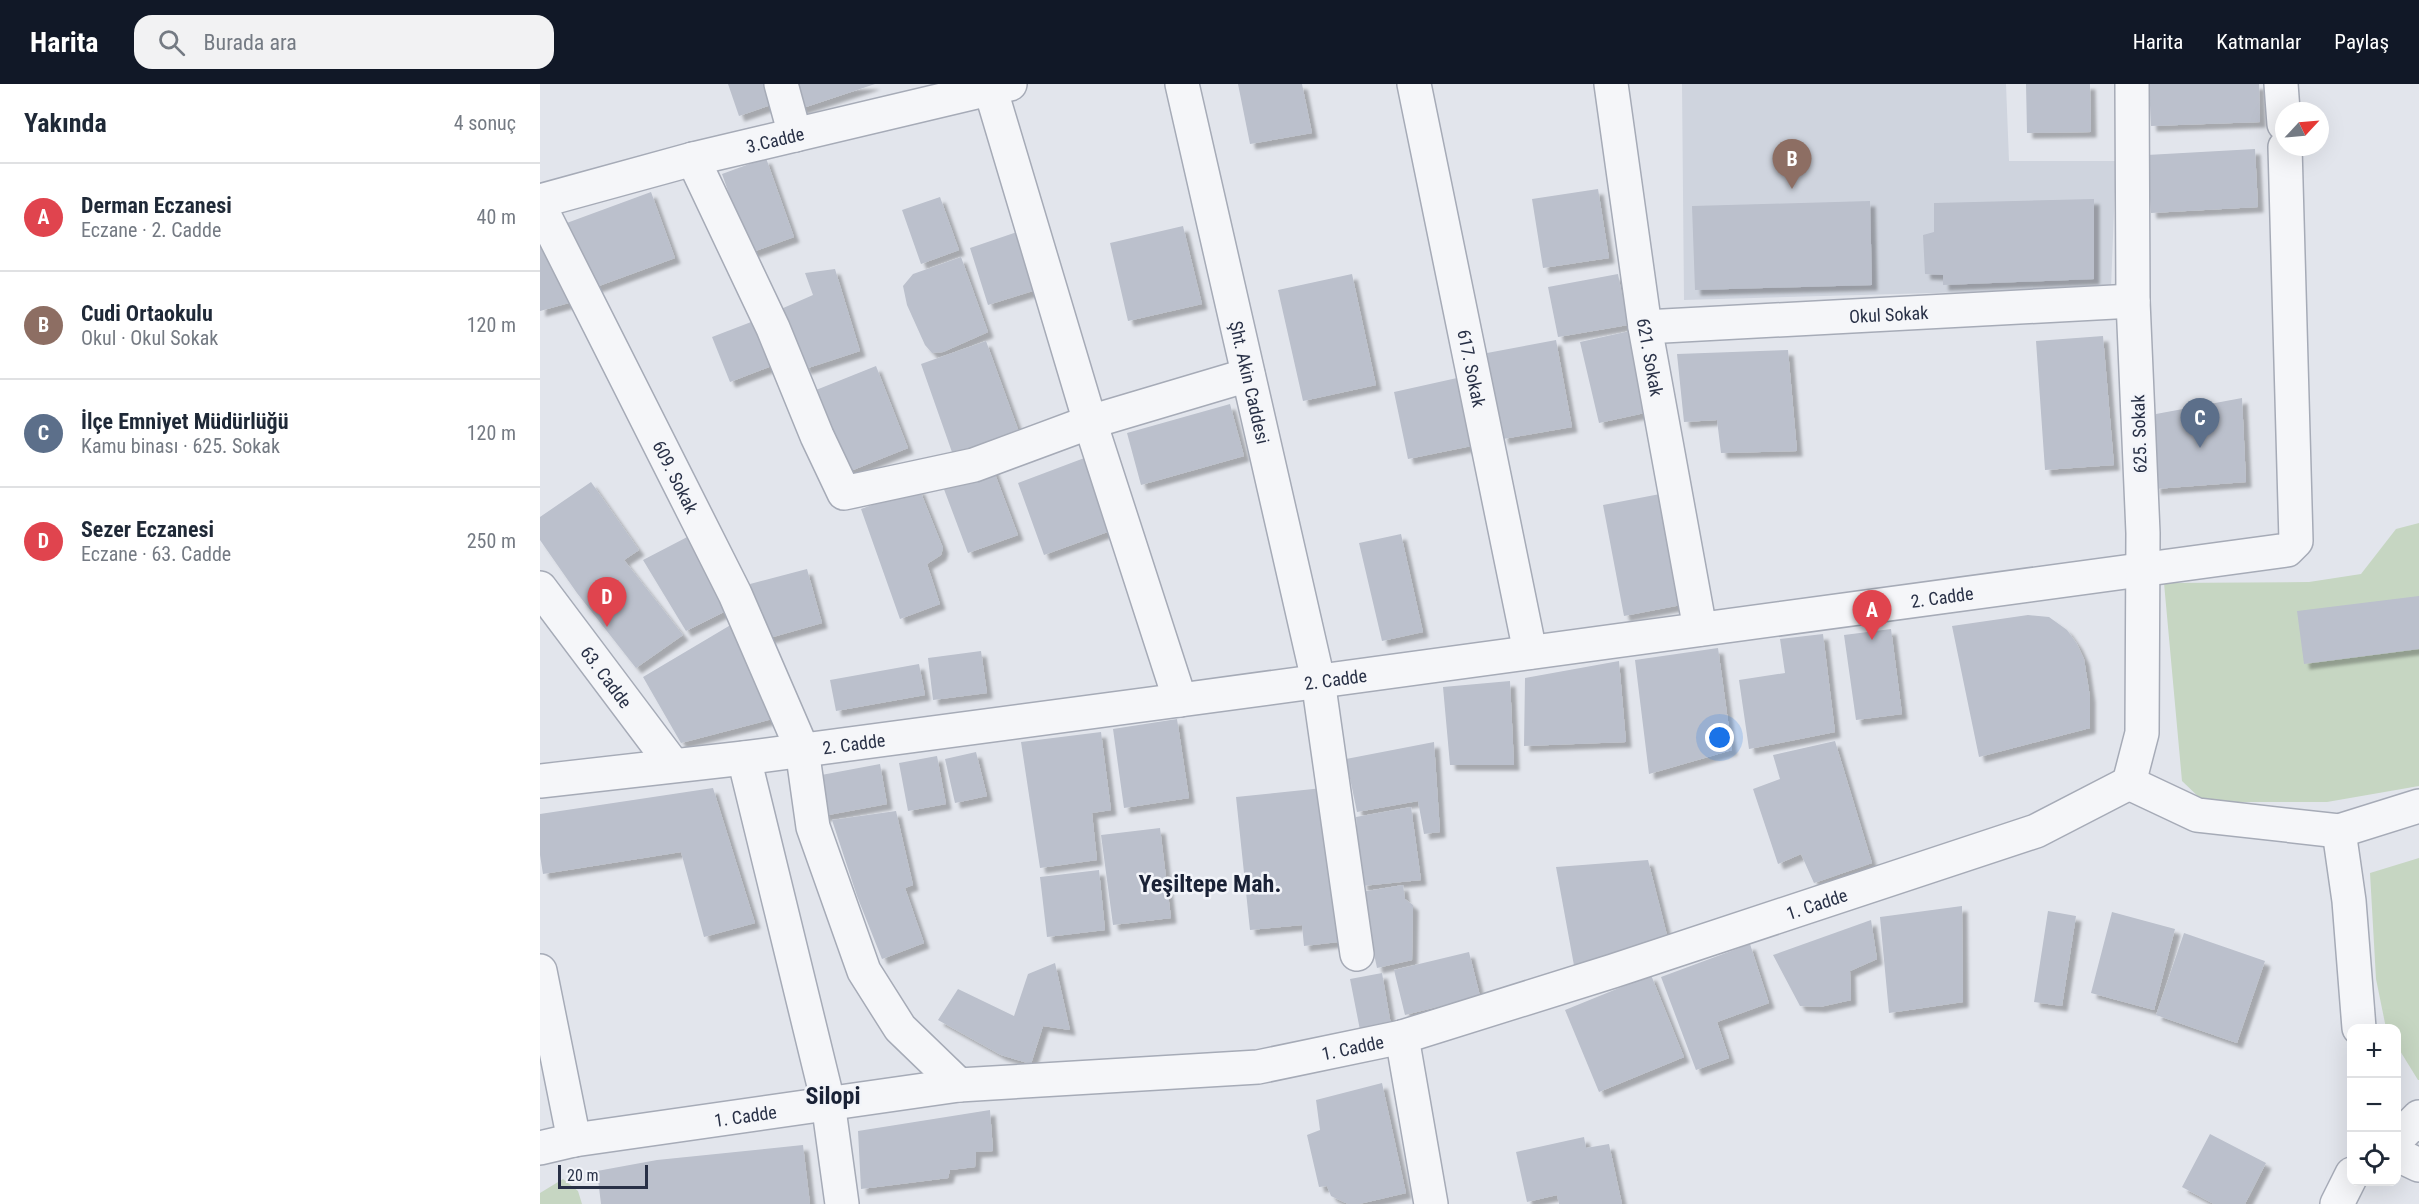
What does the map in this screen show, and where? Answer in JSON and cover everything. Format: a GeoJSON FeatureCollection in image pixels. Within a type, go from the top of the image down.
{"type":"FeatureCollection","features":[{"type":"Feature","properties":{"kind":"street"},"geometry":{"type":"LineString","coordinates":[[782,84],[795,135]]}},
{"type":"Feature","properties":{"kind":"street","name":"Şht. Akin Caddesi"},"geometry":{"type":"LineString","coordinates":[[1182,84],[1318,680],[1357,954]]}},
{"type":"Feature","properties":{"kind":"street","name":"617. Sokak"},"geometry":{"type":"LineString","coordinates":[[1414,84],[1530,652]]}},
{"type":"Feature","properties":{"kind":"street","name":"621. Sokak"},"geometry":{"type":"LineString","coordinates":[[1611,84],[1645,327],[1700,629]]}},
{"type":"Feature","properties":{"kind":"street","name":"625. Sokak"},"geometry":{"type":"LineString","coordinates":[[2129,783],[2142,733],[2133,301],[2132,84]]}},
{"type":"Feature","properties":{"kind":"street"},"geometry":{"type":"LineString","coordinates":[[2282,84],[2283,102]]}},
{"type":"Feature","properties":{"kind":"street"},"geometry":{"type":"LineString","coordinates":[[997,86],[1090,422],[1180,700]]}},
{"type":"Feature","properties":{"kind":"street","name":"3.Cadde"},"geometry":{"type":"LineString","coordinates":[[540,201],[693,159],[997,86]]}},
{"type":"Feature","properties":{"kind":"street","name":"2. Cadde"},"geometry":{"type":"LineString","coordinates":[[540,781],[744,758],[2287,550],[2296,541],[2285,156]]}},
{"type":"Feature","properties":{"kind":"street"},"geometry":{"type":"LineString","coordinates":[[693,159],[774,328],[817,436],[844,494],[974,465],[1090,422],[1248,375]]}},
{"type":"Feature","properties":{"kind":"street","name":"609. Sokak"},"geometry":{"type":"LineString","coordinates":[[540,207],[735,594],[802,749],[813,827],[864,971],[900,1028],[959,1085]]}},
{"type":"Feature","properties":{"kind":"street","name":"Okul Sokak"},"geometry":{"type":"LineString","coordinates":[[1645,327],[2133,301]]}},
{"type":"Feature","properties":{"kind":"street","name":"63. Cadde"},"geometry":{"type":"LineString","coordinates":[[540,588],[672,765]]}},
{"type":"Feature","properties":{"kind":"street"},"geometry":{"type":"LineString","coordinates":[[744,758],[828,1102],[842,1204]]}},
{"type":"Feature","properties":{"kind":"street"},"geometry":{"type":"LineString","coordinates":[[2129,783],[2197,815],[2339,831],[2419,806]]}},
{"type":"Feature","properties":{"kind":"street","name":"1. Cadde"},"geometry":{"type":"LineString","coordinates":[[540,1148],[574,1140],[959,1085],[1258,1067],[1402,1037],[1624,967],[2036,831],[2129,783]]}},
{"type":"Feature","properties":{"kind":"street"},"geometry":{"type":"LineString","coordinates":[[2339,831],[2349,901],[2359,1024]]}},
{"type":"Feature","properties":{"kind":"street"},"geometry":{"type":"LineString","coordinates":[[540,971],[574,1140]]}},
{"type":"Feature","properties":{"kind":"street"},"geometry":{"type":"LineString","coordinates":[[1402,1037],[1431,1204]]}},
{"type":"Feature","properties":{"kind":"street"},"geometry":{"type":"LineString","coordinates":[[2401,1136],[2419,1117]]}},
{"type":"Feature","properties":{"kind":"street"},"geometry":{"type":"LineString","coordinates":[[2401,1156],[2419,1165]]}},
{"type":"Feature","properties":{"kind":"street"},"geometry":{"type":"LineString","coordinates":[[2337,1204],[2347,1184]]}},
{"type":"Feature","properties":{"kind":"shaded area"},"geometry":{"type":"Polygon","coordinates":[[[1682,84],[2006,84],[2009,161],[2116,161],[2111,288],[1684,300],[1682,84]]]}},
{"type":"Feature","properties":{"kind":"green space"},"geometry":{"type":"Polygon","coordinates":[[[2419,523],[2419,786],[2327,802],[2204,802],[2182,781],[2164,583],[2309,582],[2361,574],[2396,529],[2419,523]]]}},
{"type":"Feature","properties":{"kind":"green space"},"geometry":{"type":"Polygon","coordinates":[[[2419,858],[2419,1080],[2401,1052],[2401,1024],[2385,1024],[2376,979],[2370,873],[2419,858]]]}},
{"type":"Feature","properties":{"kind":"green space"},"geometry":{"type":"Polygon","coordinates":[[[563,1179],[578,1191],[582,1204],[540,1204],[540,1193],[563,1179]]]}},
{"type":"Feature","properties":{"kind":"building"},"geometry":{"type":"Polygon","coordinates":[[[728,84],[773,84],[779,102],[739,116],[728,84]]]}},
{"type":"Feature","properties":{"kind":"building"},"geometry":{"type":"Polygon","coordinates":[[[791,84],[875,84],[800,109],[791,84]]]}},
{"type":"Feature","properties":{"kind":"building"},"geometry":{"type":"Polygon","coordinates":[[[1238,84],[1302,84],[1312,133],[1250,144],[1238,84]]]}},
{"type":"Feature","properties":{"kind":"building"},"geometry":{"type":"Polygon","coordinates":[[[2026,84],[2090,84],[2091,132],[2027,133],[2026,84]]]}},
{"type":"Feature","properties":{"kind":"building"},"geometry":{"type":"Polygon","coordinates":[[[2149,84],[2259,84],[2260,122],[2151,126],[2149,84]]]}},
{"type":"Feature","properties":{"kind":"building"},"geometry":{"type":"Polygon","coordinates":[[[2255,149],[2258,207],[2151,213],[2147,155],[2255,149]]]}},
{"type":"Feature","properties":{"kind":"building"},"geometry":{"type":"Polygon","coordinates":[[[766,158],[794,237],[750,253],[722,174],[766,158]]]}},
{"type":"Feature","properties":{"kind":"building"},"geometry":{"type":"Polygon","coordinates":[[[1598,189],[1609,258],[1543,268],[1532,199],[1598,189]]]}},
{"type":"Feature","properties":{"kind":"building"},"geometry":{"type":"Polygon","coordinates":[[[651,192],[675,258],[588,290],[564,224],[651,192]]]}},
{"type":"Feature","properties":{"kind":"building"},"geometry":{"type":"Polygon","coordinates":[[[940,197],[959,250],[921,264],[902,210],[940,197]]]}},
{"type":"Feature","properties":{"kind":"building"},"geometry":{"type":"Polygon","coordinates":[[[2094,199],[2094,279],[1943,285],[1943,275],[1925,274],[1923,235],[1934,232],[1934,203],[2094,199]]]}},
{"type":"Feature","properties":{"kind":"building"},"geometry":{"type":"Polygon","coordinates":[[[1870,201],[1872,285],[1695,290],[1692,206],[1870,201]]]}},
{"type":"Feature","properties":{"kind":"building"},"geometry":{"type":"Polygon","coordinates":[[[1183,226],[1202,304],[1128,321],[1110,243],[1183,226]]]}},
{"type":"Feature","properties":{"kind":"building"},"geometry":{"type":"Polygon","coordinates":[[[1017,232],[1036,290],[988,305],[970,248],[1017,232]]]}},
{"type":"Feature","properties":{"kind":"building"},"geometry":{"type":"Polygon","coordinates":[[[540,234],[576,301],[540,311],[540,234]]]}},
{"type":"Feature","properties":{"kind":"building"},"geometry":{"type":"Polygon","coordinates":[[[961,257],[988,332],[943,352],[932,353],[925,345],[907,305],[903,286],[913,274],[961,257]]]}},
{"type":"Feature","properties":{"kind":"building"},"geometry":{"type":"Polygon","coordinates":[[[835,269],[860,351],[805,369],[781,309],[813,295],[805,273],[835,269]]]}},
{"type":"Feature","properties":{"kind":"building"},"geometry":{"type":"Polygon","coordinates":[[[1352,274],[1376,385],[1303,401],[1278,290],[1352,274]]]}},
{"type":"Feature","properties":{"kind":"building"},"geometry":{"type":"Polygon","coordinates":[[[1618,274],[1628,325],[1558,337],[1548,287],[1618,274]]]}},
{"type":"Feature","properties":{"kind":"building"},"geometry":{"type":"Polygon","coordinates":[[[759,319],[777,364],[730,382],[712,337],[759,319]]]}},
{"type":"Feature","properties":{"kind":"building"},"geometry":{"type":"Polygon","coordinates":[[[1630,331],[1649,412],[1599,423],[1580,342],[1630,331]]]}},
{"type":"Feature","properties":{"kind":"building"},"geometry":{"type":"Polygon","coordinates":[[[2103,336],[2114,465],[2045,470],[2036,341],[2103,336]]]}},
{"type":"Feature","properties":{"kind":"building"},"geometry":{"type":"Polygon","coordinates":[[[1556,340],[1572,427],[1503,439],[1487,353],[1556,340]]]}},
{"type":"Feature","properties":{"kind":"building"},"geometry":{"type":"Polygon","coordinates":[[[986,341],[1019,432],[953,455],[921,364],[986,341]]]}},
{"type":"Feature","properties":{"kind":"building"},"geometry":{"type":"Polygon","coordinates":[[[1788,350],[1797,451],[1721,453],[1717,420],[1684,422],[1677,354],[1788,350]]]}},
{"type":"Feature","properties":{"kind":"building"},"geometry":{"type":"Polygon","coordinates":[[[876,366],[908,448],[843,474],[811,392],[876,366]]]}},
{"type":"Feature","properties":{"kind":"building"},"geometry":{"type":"Polygon","coordinates":[[[1466,376],[1481,444],[1408,459],[1394,392],[1466,376]]]}},
{"type":"Feature","properties":{"kind":"building"},"geometry":{"type":"Polygon","coordinates":[[[2242,398],[2246,482],[2155,489],[2156,414],[2242,398]]]}},
{"type":"Feature","properties":{"kind":"building"},"geometry":{"type":"Polygon","coordinates":[[[1230,404],[1244,456],[1141,485],[1127,433],[1230,404]]]}},
{"type":"Feature","properties":{"kind":"building"},"geometry":{"type":"Polygon","coordinates":[[[1087,457],[1113,530],[1044,555],[1018,483],[1087,457]]]}},
{"type":"Feature","properties":{"kind":"building"},"geometry":{"type":"Polygon","coordinates":[[[992,466],[1018,535],[968,553],[942,484],[992,466]]]}},
{"type":"Feature","properties":{"kind":"building"},"geometry":{"type":"Polygon","coordinates":[[[591,482],[639,550],[624,560],[683,635],[636,668],[577,593],[540,540],[540,517],[591,482]]]}},
{"type":"Feature","properties":{"kind":"building"},"geometry":{"type":"Polygon","coordinates":[[[919,488],[943,548],[941,555],[927,564],[940,604],[900,619],[861,509],[919,488]]]}},
{"type":"Feature","properties":{"kind":"building"},"geometry":{"type":"Polygon","coordinates":[[[1660,494],[1681,605],[1624,616],[1603,505],[1660,494]]]}},
{"type":"Feature","properties":{"kind":"building"},"geometry":{"type":"Polygon","coordinates":[[[693,534],[730,609],[686,631],[643,560],[693,534]]]}},
{"type":"Feature","properties":{"kind":"building"},"geometry":{"type":"Polygon","coordinates":[[[1401,534],[1423,632],[1382,641],[1359,543],[1401,534]]]}},
{"type":"Feature","properties":{"kind":"building"},"geometry":{"type":"Polygon","coordinates":[[[807,569],[822,623],[766,639],[750,584],[807,569]]]}},
{"type":"Feature","properties":{"kind":"building"},"geometry":{"type":"Polygon","coordinates":[[[2419,596],[2419,649],[2304,664],[2297,611],[2419,596]]]}},
{"type":"Feature","properties":{"kind":"building"},"geometry":{"type":"Polygon","coordinates":[[[2028,615],[2049,617],[2067,630],[2077,644],[2084,659],[2090,697],[2090,728],[1979,757],[1952,626],[2028,615]]]}},
{"type":"Feature","properties":{"kind":"building"},"geometry":{"type":"Polygon","coordinates":[[[734,623],[776,718],[681,743],[643,677],[734,623]]]}},
{"type":"Feature","properties":{"kind":"building"},"geometry":{"type":"Polygon","coordinates":[[[1891,629],[1902,714],[1856,720],[1844,635],[1891,629]]]}},
{"type":"Feature","properties":{"kind":"building"},"geometry":{"type":"Polygon","coordinates":[[[1823,634],[1835,732],[1749,749],[1739,680],[1785,673],[1780,639],[1823,634]]]}},
{"type":"Feature","properties":{"kind":"building"},"geometry":{"type":"Polygon","coordinates":[[[1718,648],[1732,750],[1649,774],[1635,660],[1718,648]]]}},
{"type":"Feature","properties":{"kind":"building"},"geometry":{"type":"Polygon","coordinates":[[[981,651],[987,693],[933,700],[928,658],[981,651]]]}},
{"type":"Feature","properties":{"kind":"building"},"geometry":{"type":"Polygon","coordinates":[[[1619,661],[1626,742],[1524,746],[1525,678],[1619,661]]]}},
{"type":"Feature","properties":{"kind":"building"},"geometry":{"type":"Polygon","coordinates":[[[919,664],[925,695],[836,711],[830,680],[919,664]]]}},
{"type":"Feature","properties":{"kind":"building"},"geometry":{"type":"Polygon","coordinates":[[[1510,681],[1514,765],[1450,765],[1443,687],[1510,681]]]}},
{"type":"Feature","properties":{"kind":"building"},"geometry":{"type":"Polygon","coordinates":[[[1177,719],[1189,798],[1124,808],[1113,729],[1177,719]]]}},
{"type":"Feature","properties":{"kind":"building"},"geometry":{"type":"Polygon","coordinates":[[[1101,732],[1111,810],[1092,813],[1097,860],[1040,868],[1021,742],[1101,732]]]}},
{"type":"Feature","properties":{"kind":"building"},"geometry":{"type":"Polygon","coordinates":[[[1835,741],[1872,863],[1814,883],[1801,854],[1778,864],[1753,789],[1780,779],[1773,755],[1835,741]]]}},
{"type":"Feature","properties":{"kind":"building"},"geometry":{"type":"Polygon","coordinates":[[[1434,742],[1440,832],[1424,834],[1418,801],[1357,812],[1346,759],[1434,742]]]}},
{"type":"Feature","properties":{"kind":"building"},"geometry":{"type":"Polygon","coordinates":[[[976,752],[987,796],[955,803],[945,759],[976,752]]]}},
{"type":"Feature","properties":{"kind":"building"},"geometry":{"type":"Polygon","coordinates":[[[937,756],[946,804],[908,811],[899,763],[937,756]]]}},
{"type":"Feature","properties":{"kind":"building"},"geometry":{"type":"Polygon","coordinates":[[[880,764],[887,804],[823,816],[816,776],[880,764]]]}},
{"type":"Feature","properties":{"kind":"building"},"geometry":{"type":"Polygon","coordinates":[[[713,788],[755,923],[704,937],[681,852],[543,874],[540,855],[540,814],[713,788]]]}},
{"type":"Feature","properties":{"kind":"building"},"geometry":{"type":"Polygon","coordinates":[[[1323,788],[1338,942],[1304,946],[1302,925],[1250,930],[1236,797],[1323,788]]]}},
{"type":"Feature","properties":{"kind":"building"},"geometry":{"type":"Polygon","coordinates":[[[1411,807],[1421,880],[1362,886],[1356,817],[1411,807]]]}},
{"type":"Feature","properties":{"kind":"building"},"geometry":{"type":"Polygon","coordinates":[[[896,811],[913,885],[905,888],[924,943],[882,959],[857,896],[832,820],[896,811]]]}},
{"type":"Feature","properties":{"kind":"building"},"geometry":{"type":"Polygon","coordinates":[[[1160,828],[1171,918],[1113,925],[1101,835],[1160,828]]]}},
{"type":"Feature","properties":{"kind":"building"},"geometry":{"type":"Polygon","coordinates":[[[1648,860],[1669,943],[1575,971],[1556,867],[1648,860]]]}},
{"type":"Feature","properties":{"kind":"building"},"geometry":{"type":"Polygon","coordinates":[[[1099,870],[1105,930],[1047,937],[1040,877],[1099,870]]]}},
{"type":"Feature","properties":{"kind":"building"},"geometry":{"type":"Polygon","coordinates":[[[1403,885],[1405,899],[1413,905],[1412,960],[1377,968],[1361,892],[1403,885]]]}},
{"type":"Feature","properties":{"kind":"building"},"geometry":{"type":"Polygon","coordinates":[[[1962,906],[1963,1002],[1889,1013],[1880,917],[1962,906]]]}},
{"type":"Feature","properties":{"kind":"building"},"geometry":{"type":"Polygon","coordinates":[[[2048,911],[2076,916],[2062,1006],[2034,1002],[2048,911]]]}},
{"type":"Feature","properties":{"kind":"building"},"geometry":{"type":"Polygon","coordinates":[[[2112,912],[2175,929],[2154,1010],[2091,993],[2112,912]]]}},
{"type":"Feature","properties":{"kind":"building"},"geometry":{"type":"Polygon","coordinates":[[[1871,920],[1877,959],[1850,971],[1851,1000],[1820,1007],[1800,1006],[1773,955],[1871,920]]]}},
{"type":"Feature","properties":{"kind":"building"},"geometry":{"type":"Polygon","coordinates":[[[2184,933],[2265,961],[2237,1043],[2156,1015],[2184,933]]]}},
{"type":"Feature","properties":{"kind":"building"},"geometry":{"type":"Polygon","coordinates":[[[1750,944],[1769,1003],[1717,1022],[1729,1058],[1696,1070],[1661,977],[1750,944]]]}},
{"type":"Feature","properties":{"kind":"building"},"geometry":{"type":"Polygon","coordinates":[[[1469,952],[1480,996],[1405,1015],[1394,970],[1469,952]]]}},
{"type":"Feature","properties":{"kind":"building"},"geometry":{"type":"Polygon","coordinates":[[[1055,963],[1070,1030],[1043,1026],[1031,1064],[1001,1055],[938,1020],[958,989],[1014,1016],[1028,974],[1055,963]]]}},
{"type":"Feature","properties":{"kind":"building"},"geometry":{"type":"Polygon","coordinates":[[[1382,973],[1391,1025],[1360,1030],[1350,979],[1382,973]]]}},
{"type":"Feature","properties":{"kind":"building"},"geometry":{"type":"Polygon","coordinates":[[[1651,975],[1684,1057],[1599,1092],[1565,1010],[1651,975]]]}},
{"type":"Feature","properties":{"kind":"building"},"geometry":{"type":"Polygon","coordinates":[[[1382,1083],[1406,1193],[1359,1204],[1348,1204],[1331,1196],[1327,1186],[1319,1187],[1307,1135],[1320,1130],[1316,1100],[1382,1083]]]}},
{"type":"Feature","properties":{"kind":"building"},"geometry":{"type":"Polygon","coordinates":[[[990,1110],[993,1151],[976,1152],[975,1167],[950,1170],[948,1178],[861,1189],[858,1131],[990,1110]]]}},
{"type":"Feature","properties":{"kind":"building"},"geometry":{"type":"Polygon","coordinates":[[[2210,1134],[2266,1163],[2245,1204],[2214,1204],[2182,1187],[2210,1134]]]}},
{"type":"Feature","properties":{"kind":"building"},"geometry":{"type":"Polygon","coordinates":[[[1584,1137],[1586,1148],[1609,1144],[1622,1204],[1559,1204],[1557,1195],[1527,1202],[1516,1152],[1584,1137]]]}},
{"type":"Feature","properties":{"kind":"building"},"geometry":{"type":"Polygon","coordinates":[[[803,1145],[810,1204],[601,1204],[597,1171],[657,1160],[803,1145]]]}},
{"type":"Feature","properties":{"kind":"place","name":"Cudi Ortaokulu"},"geometry":{"type":"Point","coordinates":[1792,189]}},
{"type":"Feature","properties":{"kind":"place","name":"İlçe Emniyet Müdürlüğü"},"geometry":{"type":"Point","coordinates":[2200,448]}},
{"type":"Feature","properties":{"kind":"place","name":"Sezer Eczanesi"},"geometry":{"type":"Point","coordinates":[607,627]}},
{"type":"Feature","properties":{"kind":"place","name":"Derman Eczanesi"},"geometry":{"type":"Point","coordinates":[1872,640]}},
{"type":"Feature","properties":{"kind":"district","name":"Yeşiltepe Mah."},"geometry":{"type":"Point","coordinates":[1210,884]}},
{"type":"Feature","properties":{"kind":"district","name":"Silopi"},"geometry":{"type":"Point","coordinates":[833,1096]}}]}
